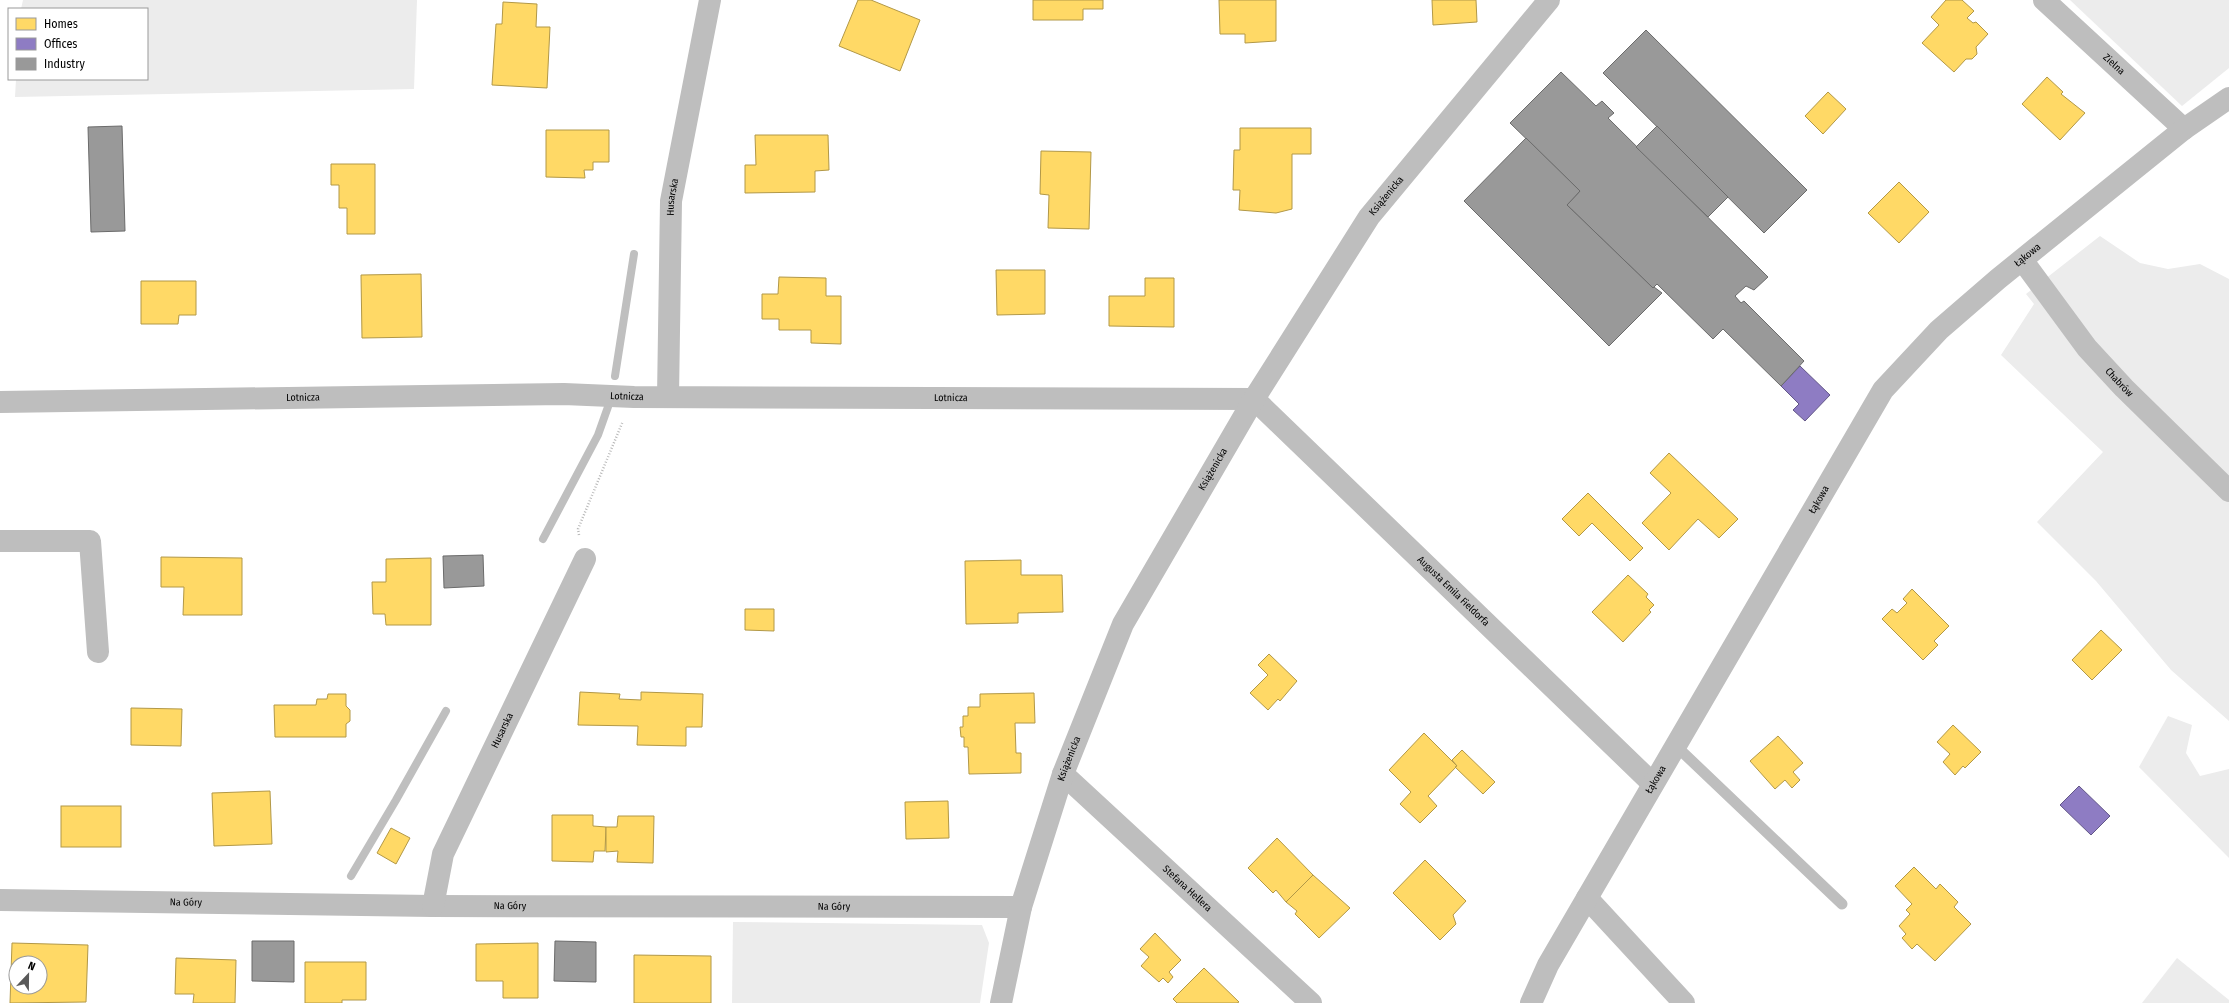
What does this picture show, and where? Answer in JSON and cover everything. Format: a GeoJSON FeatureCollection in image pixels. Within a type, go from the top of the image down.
{"type":"FeatureCollection","features":[{"type":"Feature","properties":{"kind":"street","name":"Husarska"},"geometry":{"type":"LineString","coordinates":[[668,397],[671,201],[710,0]]}},
{"type":"Feature","properties":{"kind":"street","name":"Książenicka"},"geometry":{"type":"LineString","coordinates":[[1001,1003],[1021,907],[1064,774],[1123,624],[1254,399],[1369,217],[1549,0]]}},
{"type":"Feature","properties":{"kind":"street","name":"Zielna"},"geometry":{"type":"LineString","coordinates":[[2044,0],[2184,129]]}},
{"type":"Feature","properties":{"kind":"street","name":"Łąkowa"},"geometry":{"type":"LineString","coordinates":[[1531,1003],[1548,965],[1883,390],[1939,330],[2184,129],[2229,98]]}},
{"type":"Feature","properties":{"kind":"street","name":"Chabrów"},"geometry":{"type":"LineString","coordinates":[[2023,261],[2087,348],[2124,388],[2229,491]]}},
{"type":"Feature","properties":{"kind":"street","name":"Lotnicza"},"geometry":{"type":"LineString","coordinates":[[0,402],[564,394],[634,397],[1254,399]]}},
{"type":"Feature","properties":{"kind":"street","name":"Augusta Emila Fieldorfa"},"geometry":{"type":"LineString","coordinates":[[1254,399],[1653,784]]}},
{"type":"Feature","properties":{"kind":"street"},"geometry":{"type":"LineString","coordinates":[[0,541],[90,541],[98,652]]}},
{"type":"Feature","properties":{"kind":"street","name":"Husarska"},"geometry":{"type":"LineString","coordinates":[[433,906],[443,854],[584,559]]}},
{"type":"Feature","properties":{"kind":"street","name":"Stefana Hellera"},"geometry":{"type":"LineString","coordinates":[[1064,774],[1311,1003]]}},
{"type":"Feature","properties":{"kind":"street"},"geometry":{"type":"LineString","coordinates":[[1587,898],[1684,1003]]}},
{"type":"Feature","properties":{"kind":"street","name":"Na Góry"},"geometry":{"type":"LineString","coordinates":[[0,900],[433,906],[1021,907]]}},
{"type":"Feature","properties":{"kind":"lane"},"geometry":{"type":"LineString","coordinates":[[1675,746],[1842,904]]}},
{"type":"Feature","properties":{"kind":"path"},"geometry":{"type":"LineString","coordinates":[[584,559],[578,529],[634,397]]}},
{"type":"Feature","properties":{"kind":"shaded area"},"geometry":{"type":"Polygon","coordinates":[[[23,0],[417,0],[414,89],[15,97],[16,80],[148,80],[148,8],[21,8],[23,0]]]}},
{"type":"Feature","properties":{"kind":"shaded area"},"geometry":{"type":"Polygon","coordinates":[[[2070,0],[2229,0],[2229,68],[2182,106],[2070,0]]]}},
{"type":"Feature","properties":{"kind":"shaded area"},"geometry":{"type":"Polygon","coordinates":[[[2100,236],[2140,263],[2168,269],[2200,264],[2229,279],[2229,721],[2171,670],[2096,581],[2037,522],[2103,452],[2001,355],[2034,304],[2026,294],[2100,236]]]}},
{"type":"Feature","properties":{"kind":"shaded area"},"geometry":{"type":"Polygon","coordinates":[[[2168,716],[2192,725],[2186,753],[2200,776],[2229,769],[2229,858],[2139,767],[2168,716]]]}},
{"type":"Feature","properties":{"kind":"shaded area"},"geometry":{"type":"Polygon","coordinates":[[[733,922],[982,925],[989,943],[980,1003],[732,1003],[733,922]]]}},
{"type":"Feature","properties":{"kind":"shaded area"},"geometry":{"type":"Polygon","coordinates":[[[2177,958],[2229,1000],[2229,1003],[2142,1003],[2177,958]]]}},
{"type":"Feature","properties":{"kind":"building: Homes"},"geometry":{"type":"Polygon","coordinates":[[[858,0],[871,0],[920,20],[900,71],[839,46],[858,0]]]}},
{"type":"Feature","properties":{"kind":"building: Homes"},"geometry":{"type":"Polygon","coordinates":[[[1033,0],[1103,0],[1103,9],[1083,9],[1083,20],[1033,20],[1033,0]]]}},
{"type":"Feature","properties":{"kind":"building: Homes"},"geometry":{"type":"Polygon","coordinates":[[[1219,0],[1276,0],[1276,41],[1245,43],[1245,34],[1220,34],[1219,0]]]}},
{"type":"Feature","properties":{"kind":"building: Homes"},"geometry":{"type":"Polygon","coordinates":[[[1432,0],[1476,0],[1477,22],[1433,25],[1432,0]]]}},
{"type":"Feature","properties":{"kind":"building: Homes"},"geometry":{"type":"Polygon","coordinates":[[[1946,0],[1962,0],[1974,11],[1967,18],[1973,23],[1976,22],[1988,34],[1976,47],[1977,54],[1972,59],[1966,59],[1954,72],[1922,43],[1939,25],[1931,17],[1946,0]]]}},
{"type":"Feature","properties":{"kind":"building: Homes"},"geometry":{"type":"Polygon","coordinates":[[[503,2],[537,4],[536,27],[550,27],[547,88],[492,85],[496,24],[502,24],[503,2]]]}},
{"type":"Feature","properties":{"kind":"building: Homes"},"geometry":{"type":"Polygon","coordinates":[[[2047,77],[2063,92],[2061,94],[2085,113],[2060,140],[2022,104],[2047,77]]]}},
{"type":"Feature","properties":{"kind":"building: Homes"},"geometry":{"type":"Polygon","coordinates":[[[1828,92],[1846,109],[1823,134],[1805,116],[1828,92]]]}},
{"type":"Feature","properties":{"kind":"building: Homes"},"geometry":{"type":"Polygon","coordinates":[[[1240,128],[1311,128],[1311,154],[1292,154],[1292,209],[1276,213],[1239,210],[1240,190],[1233,190],[1234,150],[1240,150],[1240,128]]]}},
{"type":"Feature","properties":{"kind":"building: Homes"},"geometry":{"type":"Polygon","coordinates":[[[546,130],[609,130],[609,162],[593,162],[593,170],[584,170],[585,178],[546,177],[546,130]]]}},
{"type":"Feature","properties":{"kind":"building: Homes"},"geometry":{"type":"Polygon","coordinates":[[[755,135],[828,135],[829,170],[815,171],[815,192],[745,193],[745,165],[756,165],[755,135]]]}},
{"type":"Feature","properties":{"kind":"building: Homes"},"geometry":{"type":"Polygon","coordinates":[[[1041,151],[1091,152],[1089,229],[1048,228],[1049,195],[1040,194],[1041,151]]]}},
{"type":"Feature","properties":{"kind":"building: Homes"},"geometry":{"type":"Polygon","coordinates":[[[331,164],[375,164],[375,234],[347,234],[347,208],[339,208],[339,185],[331,185],[331,164]]]}},
{"type":"Feature","properties":{"kind":"building: Homes"},"geometry":{"type":"Polygon","coordinates":[[[1899,182],[1929,212],[1899,243],[1868,213],[1899,182]]]}},
{"type":"Feature","properties":{"kind":"building: Homes"},"geometry":{"type":"Polygon","coordinates":[[[996,270],[1045,270],[1045,314],[997,315],[996,270]]]}},
{"type":"Feature","properties":{"kind":"building: Homes"},"geometry":{"type":"Polygon","coordinates":[[[421,274],[422,337],[362,338],[361,275],[421,274]]]}},
{"type":"Feature","properties":{"kind":"building: Homes"},"geometry":{"type":"Polygon","coordinates":[[[779,277],[826,278],[826,296],[841,296],[841,344],[811,343],[811,330],[779,330],[779,319],[762,319],[762,294],[778,294],[779,277]]]}},
{"type":"Feature","properties":{"kind":"building: Homes"},"geometry":{"type":"Polygon","coordinates":[[[1145,278],[1174,278],[1174,327],[1109,326],[1109,296],[1145,296],[1145,278]]]}},
{"type":"Feature","properties":{"kind":"building: Homes"},"geometry":{"type":"Polygon","coordinates":[[[141,281],[196,281],[196,315],[179,315],[178,324],[141,324],[141,281]]]}},
{"type":"Feature","properties":{"kind":"building: Homes"},"geometry":{"type":"Polygon","coordinates":[[[1669,453],[1738,519],[1719,538],[1698,519],[1669,550],[1642,523],[1671,493],[1650,473],[1669,453]]]}},
{"type":"Feature","properties":{"kind":"building: Homes"},"geometry":{"type":"Polygon","coordinates":[[[1588,493],[1643,548],[1630,561],[1592,523],[1579,536],[1562,519],[1588,493]]]}},
{"type":"Feature","properties":{"kind":"building: Homes"},"geometry":{"type":"Polygon","coordinates":[[[161,557],[242,558],[242,615],[183,615],[184,587],[161,587],[161,557]]]}},
{"type":"Feature","properties":{"kind":"building: Homes"},"geometry":{"type":"Polygon","coordinates":[[[431,558],[431,625],[386,625],[385,614],[373,614],[372,582],[386,582],[386,559],[431,558]]]}},
{"type":"Feature","properties":{"kind":"building: Homes"},"geometry":{"type":"Polygon","coordinates":[[[1021,560],[1021,575],[1062,575],[1063,612],[1018,613],[1018,623],[966,624],[965,561],[1021,560]]]}},
{"type":"Feature","properties":{"kind":"building: Homes"},"geometry":{"type":"Polygon","coordinates":[[[1628,575],[1648,594],[1646,597],[1654,605],[1649,610],[1651,612],[1623,642],[1592,612],[1628,575]]]}},
{"type":"Feature","properties":{"kind":"building: Homes"},"geometry":{"type":"Polygon","coordinates":[[[1912,589],[1949,626],[1934,641],[1938,645],[1923,660],[1882,619],[1892,609],[1897,613],[1907,603],[1903,599],[1912,589]]]}},
{"type":"Feature","properties":{"kind":"building: Homes"},"geometry":{"type":"Polygon","coordinates":[[[745,609],[774,609],[774,631],[745,630],[745,609]]]}},
{"type":"Feature","properties":{"kind":"building: Homes"},"geometry":{"type":"Polygon","coordinates":[[[2101,630],[2122,650],[2092,680],[2072,660],[2101,630]]]}},
{"type":"Feature","properties":{"kind":"building: Homes"},"geometry":{"type":"Polygon","coordinates":[[[1269,654],[1297,681],[1280,701],[1278,699],[1268,710],[1250,693],[1268,675],[1258,665],[1269,654]]]}},
{"type":"Feature","properties":{"kind":"building: Homes"},"geometry":{"type":"Polygon","coordinates":[[[580,692],[620,694],[619,699],[641,700],[641,692],[703,694],[702,727],[686,727],[686,746],[637,745],[638,726],[578,725],[580,692]]]}},
{"type":"Feature","properties":{"kind":"building: Homes"},"geometry":{"type":"Polygon","coordinates":[[[1034,693],[1035,723],[1015,723],[1016,753],[1021,753],[1021,773],[969,774],[968,747],[964,747],[964,737],[961,737],[960,727],[963,727],[963,716],[968,716],[968,707],[980,707],[980,694],[1034,693]]]}},
{"type":"Feature","properties":{"kind":"building: Homes"},"geometry":{"type":"Polygon","coordinates":[[[328,694],[346,694],[346,706],[350,710],[350,721],[346,724],[346,737],[275,737],[274,705],[316,705],[317,699],[327,699],[328,694]]]}},
{"type":"Feature","properties":{"kind":"building: Homes"},"geometry":{"type":"Polygon","coordinates":[[[131,708],[182,709],[181,746],[131,745],[131,708]]]}},
{"type":"Feature","properties":{"kind":"building: Homes"},"geometry":{"type":"Polygon","coordinates":[[[1953,725],[1981,752],[1965,768],[1963,766],[1955,775],[1943,762],[1950,754],[1937,742],[1953,725]]]}},
{"type":"Feature","properties":{"kind":"building: Homes"},"geometry":{"type":"Polygon","coordinates":[[[1424,733],[1457,766],[1428,796],[1437,806],[1420,823],[1400,804],[1411,792],[1389,770],[1424,733]]]}},
{"type":"Feature","properties":{"kind":"building: Homes"},"geometry":{"type":"Polygon","coordinates":[[[1778,736],[1803,763],[1793,772],[1800,780],[1792,788],[1785,780],[1775,789],[1750,761],[1778,736]]]}},
{"type":"Feature","properties":{"kind":"building: Homes"},"geometry":{"type":"Polygon","coordinates":[[[1462,750],[1495,782],[1483,794],[1455,767],[1457,766],[1452,760],[1462,750]]]}},
{"type":"Feature","properties":{"kind":"building: Homes"},"geometry":{"type":"Polygon","coordinates":[[[270,791],[272,844],[214,846],[212,793],[270,791]]]}},
{"type":"Feature","properties":{"kind":"building: Homes"},"geometry":{"type":"Polygon","coordinates":[[[948,801],[949,838],[906,839],[905,802],[948,801]]]}},
{"type":"Feature","properties":{"kind":"building: Homes"},"geometry":{"type":"Polygon","coordinates":[[[61,806],[121,806],[121,847],[61,847],[61,806]]]}},
{"type":"Feature","properties":{"kind":"building: Homes"},"geometry":{"type":"Polygon","coordinates":[[[552,815],[593,815],[593,826],[606,827],[605,851],[594,851],[593,862],[552,861],[552,815]]]}},
{"type":"Feature","properties":{"kind":"building: Homes"},"geometry":{"type":"Polygon","coordinates":[[[618,816],[654,816],[653,863],[617,862],[618,851],[606,852],[606,827],[617,827],[618,816]]]}},
{"type":"Feature","properties":{"kind":"building: Homes"},"geometry":{"type":"Polygon","coordinates":[[[391,828],[410,838],[396,864],[377,853],[391,828]]]}},
{"type":"Feature","properties":{"kind":"building: Homes"},"geometry":{"type":"Polygon","coordinates":[[[1277,838],[1313,875],[1286,902],[1276,890],[1273,893],[1248,868],[1277,838]]]}},
{"type":"Feature","properties":{"kind":"building: Homes"},"geometry":{"type":"Polygon","coordinates":[[[1425,860],[1466,901],[1453,915],[1456,924],[1440,940],[1393,893],[1425,860]]]}},
{"type":"Feature","properties":{"kind":"building: Homes"},"geometry":{"type":"Polygon","coordinates":[[[1914,867],[1936,889],[1940,884],[1958,902],[1954,907],[1971,924],[1935,961],[1917,944],[1912,949],[1902,938],[1906,934],[1899,926],[1910,914],[1906,910],[1912,904],[1895,886],[1914,867]]]}},
{"type":"Feature","properties":{"kind":"building: Homes"},"geometry":{"type":"Polygon","coordinates":[[[1313,875],[1350,908],[1319,938],[1295,914],[1297,911],[1286,902],[1313,875]]]}},
{"type":"Feature","properties":{"kind":"building: Homes"},"geometry":{"type":"Polygon","coordinates":[[[1155,933],[1181,960],[1169,972],[1173,977],[1168,983],[1163,978],[1159,982],[1141,966],[1149,957],[1140,949],[1155,933]]]}},
{"type":"Feature","properties":{"kind":"building: Homes"},"geometry":{"type":"Polygon","coordinates":[[[12,943],[88,945],[86,1002],[10,1003],[10,995],[48,995],[48,955],[12,955],[12,943]]]}},
{"type":"Feature","properties":{"kind":"building: Homes"},"geometry":{"type":"Polygon","coordinates":[[[538,943],[538,998],[503,998],[503,981],[476,981],[476,944],[538,943]]]}},
{"type":"Feature","properties":{"kind":"building: Homes"},"geometry":{"type":"Polygon","coordinates":[[[634,955],[711,956],[711,1003],[634,1003],[634,955]]]}},
{"type":"Feature","properties":{"kind":"building: Homes"},"geometry":{"type":"Polygon","coordinates":[[[176,958],[236,960],[235,1003],[193,1003],[194,994],[175,994],[176,958]]]}},
{"type":"Feature","properties":{"kind":"building: Homes"},"geometry":{"type":"Polygon","coordinates":[[[305,962],[366,962],[366,1000],[342,1000],[342,1003],[305,1003],[305,962]]]}},
{"type":"Feature","properties":{"kind":"building: Homes"},"geometry":{"type":"Polygon","coordinates":[[[1204,968],[1239,1002],[1177,1003],[1173,999],[1204,968]]]}},
{"type":"Feature","properties":{"kind":"building: Offices"},"geometry":{"type":"Polygon","coordinates":[[[1800,366],[1830,395],[1805,421],[1793,410],[1799,404],[1781,386],[1800,366]]]}},
{"type":"Feature","properties":{"kind":"building: Offices"},"geometry":{"type":"Polygon","coordinates":[[[2079,786],[2110,816],[2091,835],[2060,805],[2079,786]]]}},
{"type":"Feature","properties":{"kind":"building: Industry"},"geometry":{"type":"Polygon","coordinates":[[[1646,30],[1807,190],[1764,233],[1603,73],[1646,30]]]}},
{"type":"Feature","properties":{"kind":"building: Industry"},"geometry":{"type":"Polygon","coordinates":[[[1561,72],[1596,106],[1602,101],[1614,113],[1608,118],[1768,277],[1754,290],[1746,286],[1735,296],[1741,303],[1744,301],[1804,361],[1781,386],[1723,329],[1713,339],[1657,284],[1653,288],[1567,205],[1580,191],[1510,123],[1561,72]]]}},
{"type":"Feature","properties":{"kind":"building: Industry"},"geometry":{"type":"Polygon","coordinates":[[[122,126],[125,231],[91,232],[88,127],[122,126]]]}},
{"type":"Feature","properties":{"kind":"building: Industry"},"geometry":{"type":"Polygon","coordinates":[[[1657,126],[1728,197],[1708,217],[1636,147],[1657,126]]]}},
{"type":"Feature","properties":{"kind":"building: Industry"},"geometry":{"type":"Polygon","coordinates":[[[1526,138],[1580,191],[1567,205],[1653,288],[1654,287],[1662,293],[1609,346],[1464,201],[1526,138]]]}},
{"type":"Feature","properties":{"kind":"building: Industry"},"geometry":{"type":"Polygon","coordinates":[[[483,555],[484,586],[444,588],[443,556],[483,555]]]}},
{"type":"Feature","properties":{"kind":"building: Industry"},"geometry":{"type":"Polygon","coordinates":[[[252,941],[294,941],[294,982],[252,981],[252,941]]]}},
{"type":"Feature","properties":{"kind":"building: Industry"},"geometry":{"type":"Polygon","coordinates":[[[555,941],[596,942],[596,982],[554,981],[555,941]]]}},
{"type":"Feature","properties":{"kind":"waterway"},"geometry":{"type":"LineString","coordinates":[[615,376],[634,254]]}},
{"type":"Feature","properties":{"kind":"waterway"},"geometry":{"type":"LineString","coordinates":[[543,539],[598,435],[609,404]]}},
{"type":"Feature","properties":{"kind":"waterway"},"geometry":{"type":"LineString","coordinates":[[351,876],[446,711]]}}]}
